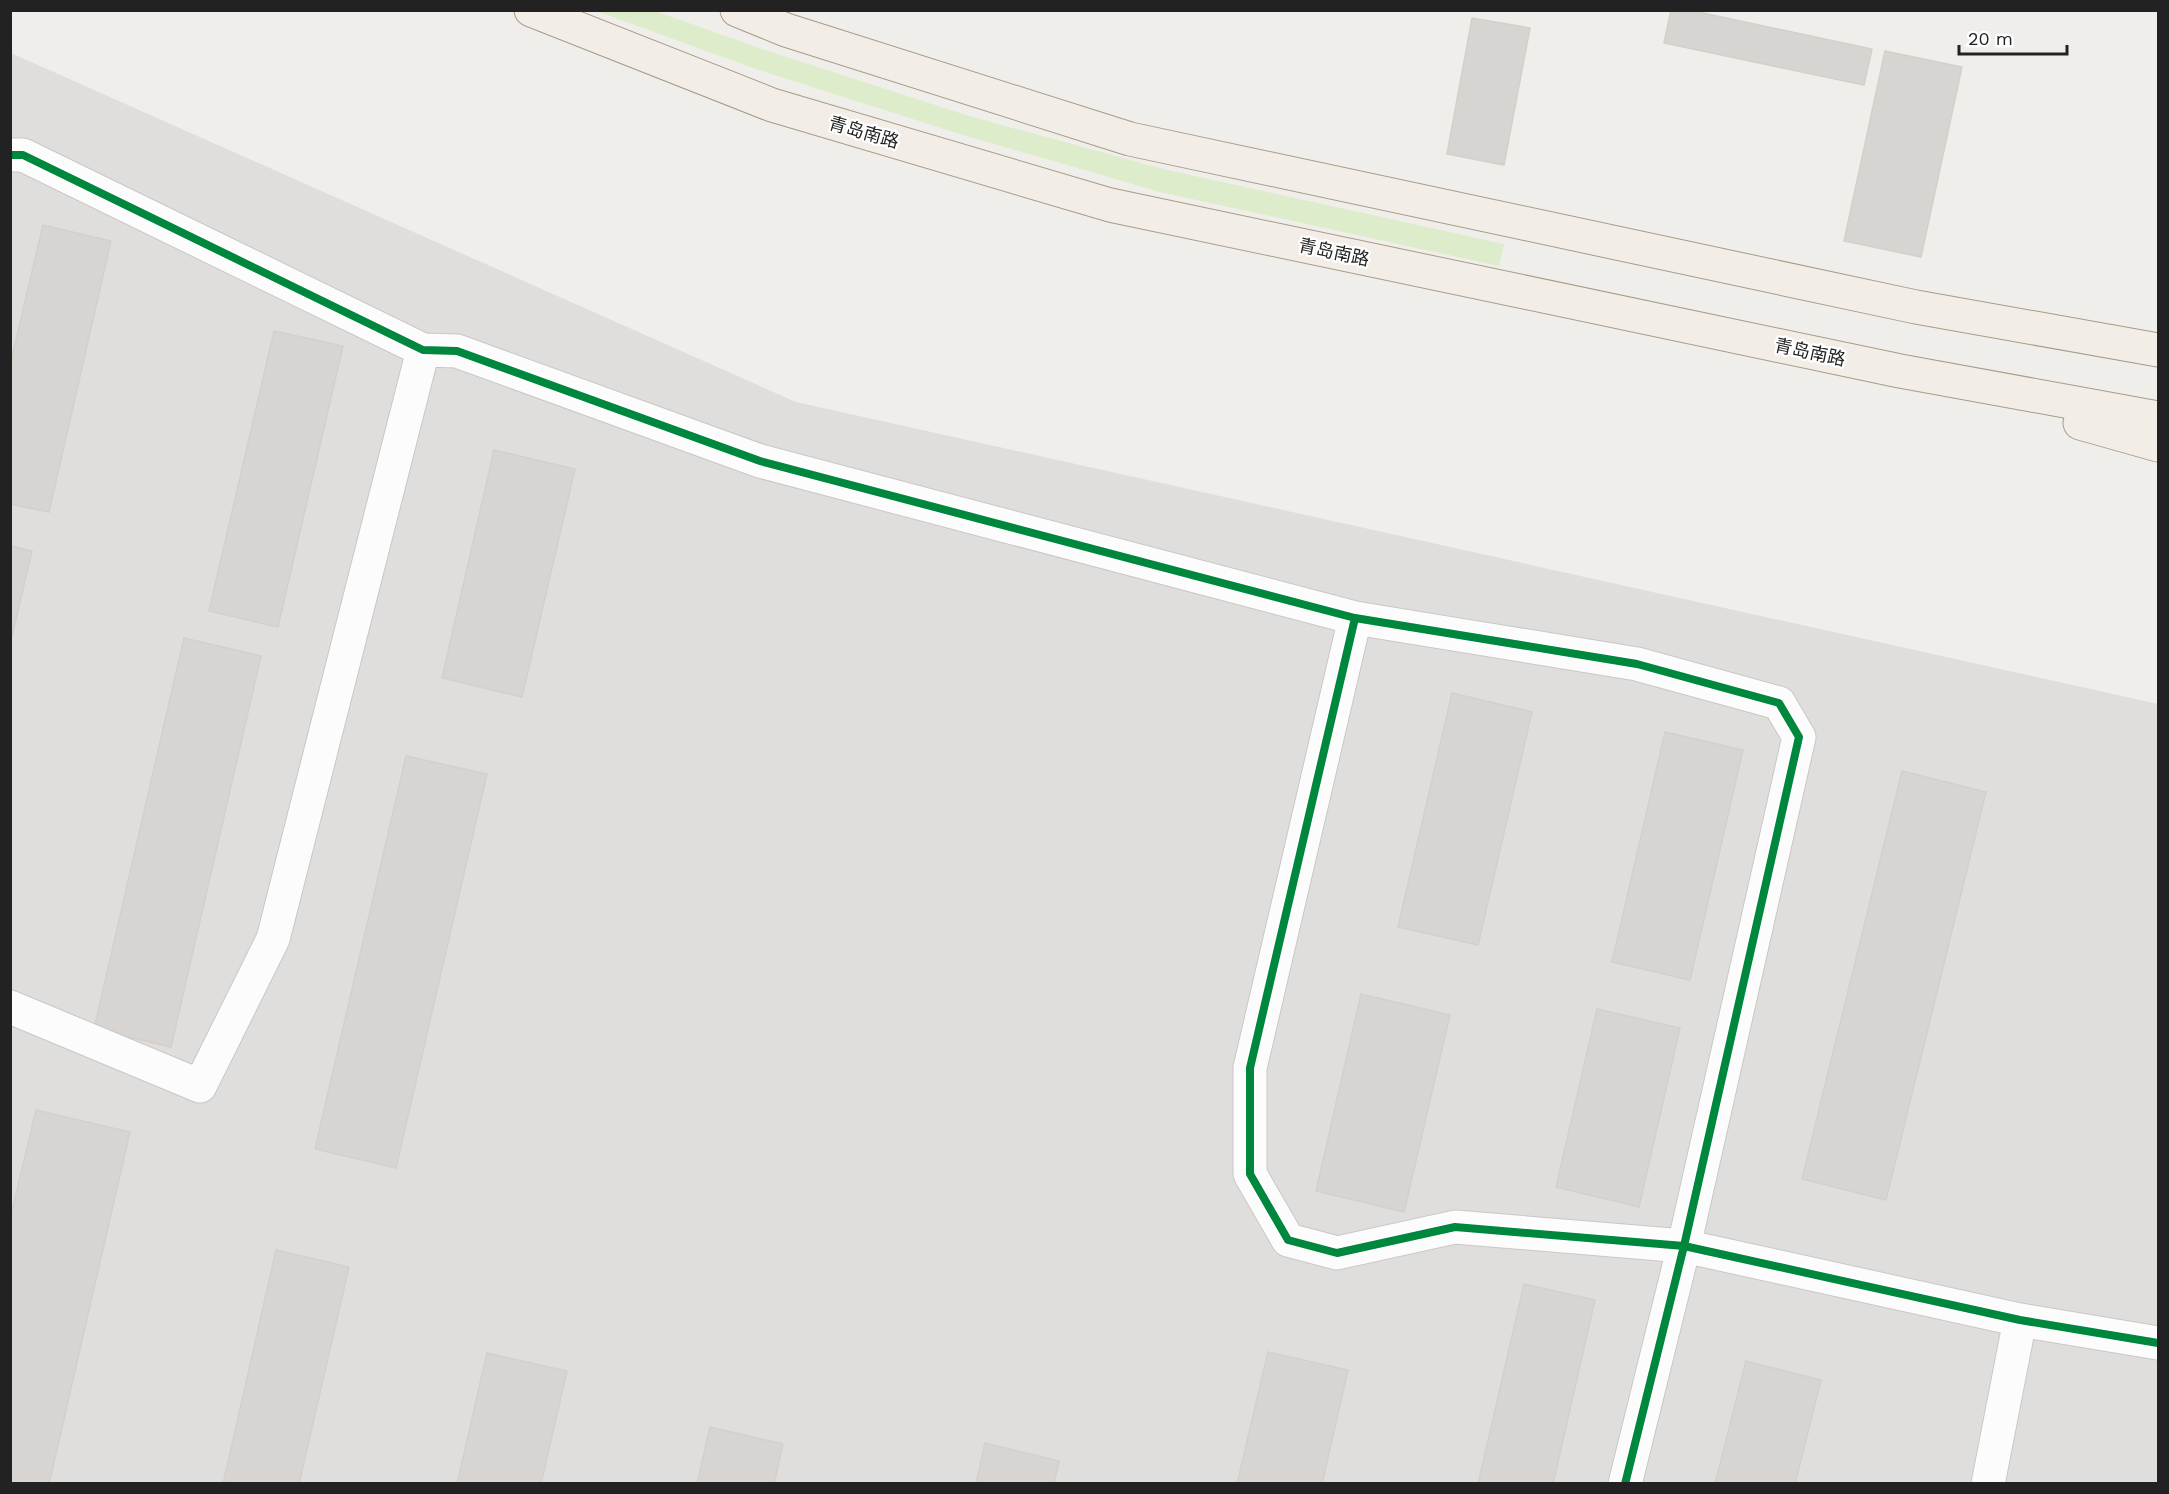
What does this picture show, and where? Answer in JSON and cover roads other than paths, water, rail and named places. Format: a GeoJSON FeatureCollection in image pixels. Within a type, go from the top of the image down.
{"type":"FeatureCollection","features":[{"type":"Feature","properties":{"kind":"main road","name":"青岛南路"},"geometry":{"type":"LineString","coordinates":[[531,10],[772,105],[1110,205],[1900,371],[2158,418]]}},
{"type":"Feature","properties":{"kind":"main road"},"geometry":{"type":"LineString","coordinates":[[737,10],[786,30],[1130,139],[1916,307],[2158,350]]}},
{"type":"Feature","properties":{"kind":"main road"},"geometry":{"type":"LineString","coordinates":[[1916,307],[2158,342]]}},
{"type":"Feature","properties":{"kind":"main road"},"geometry":{"type":"LineString","coordinates":[[1900,371],[2158,445]]}},
{"type":"Feature","properties":{"kind":"street"},"geometry":{"type":"LineString","coordinates":[[10,155],[23,155],[423,350],[457,351],[760,461],[1355,618],[1637,664],[1779,703],[1799,737],[1684,1246],[1625,1484]]}},
{"type":"Feature","properties":{"kind":"street"},"geometry":{"type":"LineString","coordinates":[[10,1008],[200,1086],[273,939],[423,350]]}},
{"type":"Feature","properties":{"kind":"street"},"geometry":{"type":"LineString","coordinates":[[1355,618],[1250,1068],[1250,1174],[1288,1240],[1337,1253],[1455,1227],[1684,1246],[2020,1320],[2158,1343]]}},
{"type":"Feature","properties":{"kind":"street"},"geometry":{"type":"LineString","coordinates":[[1988,1484],[2020,1320]]}}]}
